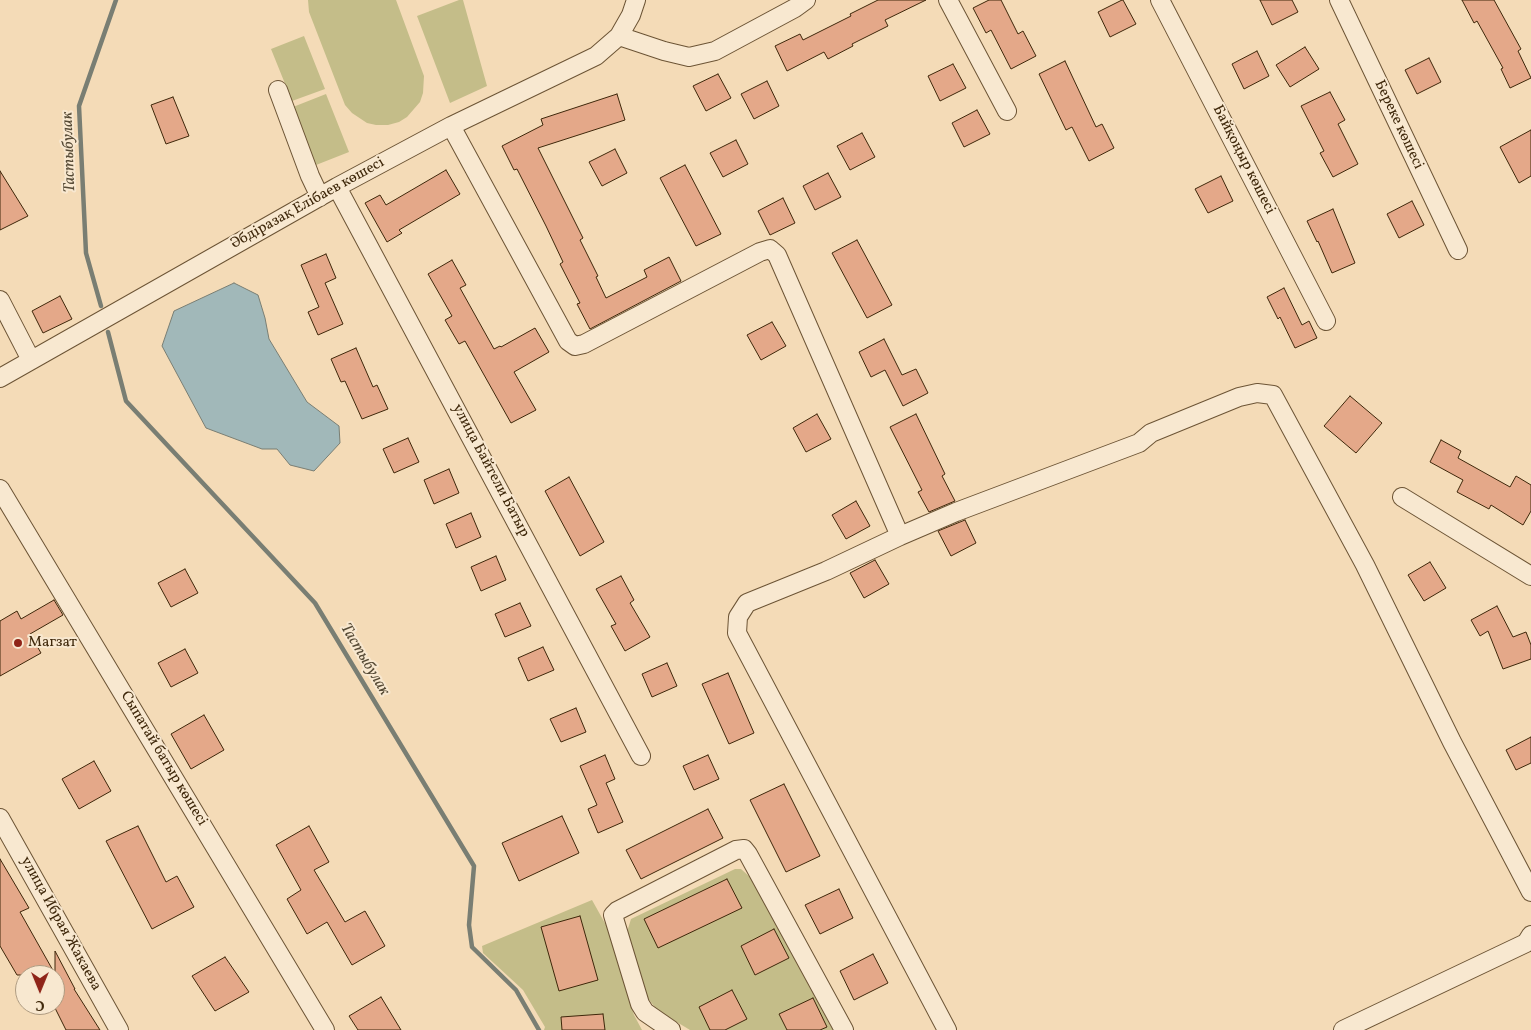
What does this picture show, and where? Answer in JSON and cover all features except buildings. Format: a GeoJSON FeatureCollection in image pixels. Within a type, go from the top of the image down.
{"type":"FeatureCollection","features":[{"type":"Feature","properties":{"kind":"street","name":"Әбдіразақ Елібаев көшесі"},"geometry":{"type":"LineString","coordinates":[[0,378],[338,187],[451,126],[596,56],[618,36],[631,15],[636,0]]}},
{"type":"Feature","properties":{"kind":"street"},"geometry":{"type":"LineString","coordinates":[[618,36],[664,51],[690,57],[715,51],[795,8],[806,0]]}},
{"type":"Feature","properties":{"kind":"street"},"geometry":{"type":"LineString","coordinates":[[948,0],[1007,111]]}},
{"type":"Feature","properties":{"kind":"street","name":"Байқоңыр көшесі"},"geometry":{"type":"LineString","coordinates":[[1160,0],[1326,321]]}},
{"type":"Feature","properties":{"kind":"street","name":"Береке көшесі"},"geometry":{"type":"LineString","coordinates":[[1339,0],[1458,250]]}},
{"type":"Feature","properties":{"kind":"street"},"geometry":{"type":"LineString","coordinates":[[278,90],[310,176],[320,197]]}},
{"type":"Feature","properties":{"kind":"street"},"geometry":{"type":"LineString","coordinates":[[451,126],[568,341],[575,346],[584,344],[760,252],[770,249],[776,255],[900,536]]}},
{"type":"Feature","properties":{"kind":"street","name":"улица Байтели Батыр"},"geometry":{"type":"LineString","coordinates":[[338,187],[641,756]]}},
{"type":"Feature","properties":{"kind":"street"},"geometry":{"type":"LineString","coordinates":[[0,300],[31,360]]}},
{"type":"Feature","properties":{"kind":"street"},"geometry":{"type":"LineString","coordinates":[[947,1030],[737,633],[738,617],[746,603],[826,571],[956,512],[1139,443],[1152,433],[1238,397],[1257,393],[1273,395],[1365,565],[1452,742],[1531,892]]}},
{"type":"Feature","properties":{"kind":"street","name":"Сыпатай батыр көшесі"},"geometry":{"type":"LineString","coordinates":[[0,489],[325,1030]]}},
{"type":"Feature","properties":{"kind":"street"},"geometry":{"type":"LineString","coordinates":[[1402,497],[1531,576]]}},
{"type":"Feature","properties":{"kind":"street","name":"улица Ибрая Жакаева"},"geometry":{"type":"LineString","coordinates":[[0,818],[119,1030]]}},
{"type":"Feature","properties":{"kind":"street"},"geometry":{"type":"LineString","coordinates":[[671,1030],[645,1012],[640,1004],[613,915],[617,911],[728,855],[744,849],[844,1030]]}},
{"type":"Feature","properties":{"kind":"street"},"geometry":{"type":"LineString","coordinates":[[1344,1030],[1526,943],[1531,935]]}},
{"type":"Feature","properties":{"kind":"shaded area"},"geometry":{"type":"Polygon","coordinates":[[[308,0],[396,0],[424,76],[423,93],[420,102],[407,117],[399,122],[388,125],[376,125],[367,123],[352,113],[345,105],[309,12],[308,0]]]}},
{"type":"Feature","properties":{"kind":"shaded area"},"geometry":{"type":"Polygon","coordinates":[[[463,0],[487,86],[450,103],[417,16],[463,0]]]}},
{"type":"Feature","properties":{"kind":"shaded area"},"geometry":{"type":"Polygon","coordinates":[[[304,36],[325,89],[292,101],[271,49],[304,36]]]}},
{"type":"Feature","properties":{"kind":"shaded area"},"geometry":{"type":"Polygon","coordinates":[[[326,94],[349,152],[316,165],[293,107],[326,94]]]}},
{"type":"Feature","properties":{"kind":"shaded area"},"geometry":{"type":"Polygon","coordinates":[[[735,869],[741,869],[750,877],[833,1030],[690,1030],[657,1010],[647,997],[627,932],[631,919],[735,869]]]}},
{"type":"Feature","properties":{"kind":"shaded area"},"geometry":{"type":"Polygon","coordinates":[[[592,900],[611,934],[634,1015],[642,1030],[544,1030],[545,1027],[523,990],[483,953],[482,946],[592,900]]]}},
{"type":"Feature","properties":{"kind":"water"},"geometry":{"type":"Polygon","coordinates":[[[234,283],[258,295],[269,339],[307,402],[339,426],[340,443],[314,471],[290,465],[277,449],[262,449],[206,428],[162,346],[174,311],[234,283]]]}},
{"type":"Feature","properties":{"kind":"waterway","name":"Тастыбулак"},"geometry":{"type":"LineString","coordinates":[[101,306],[86,253],[79,106],[116,0]]}},
{"type":"Feature","properties":{"kind":"waterway","name":"Тастыбулак"},"geometry":{"type":"LineString","coordinates":[[108,332],[126,401],[315,603],[474,866],[469,925],[472,947],[516,990],[539,1030]]}},
{"type":"Feature","properties":{"kind":"place","name":"Магзат"},"geometry":{"type":"Point","coordinates":[18,643]}}]}
